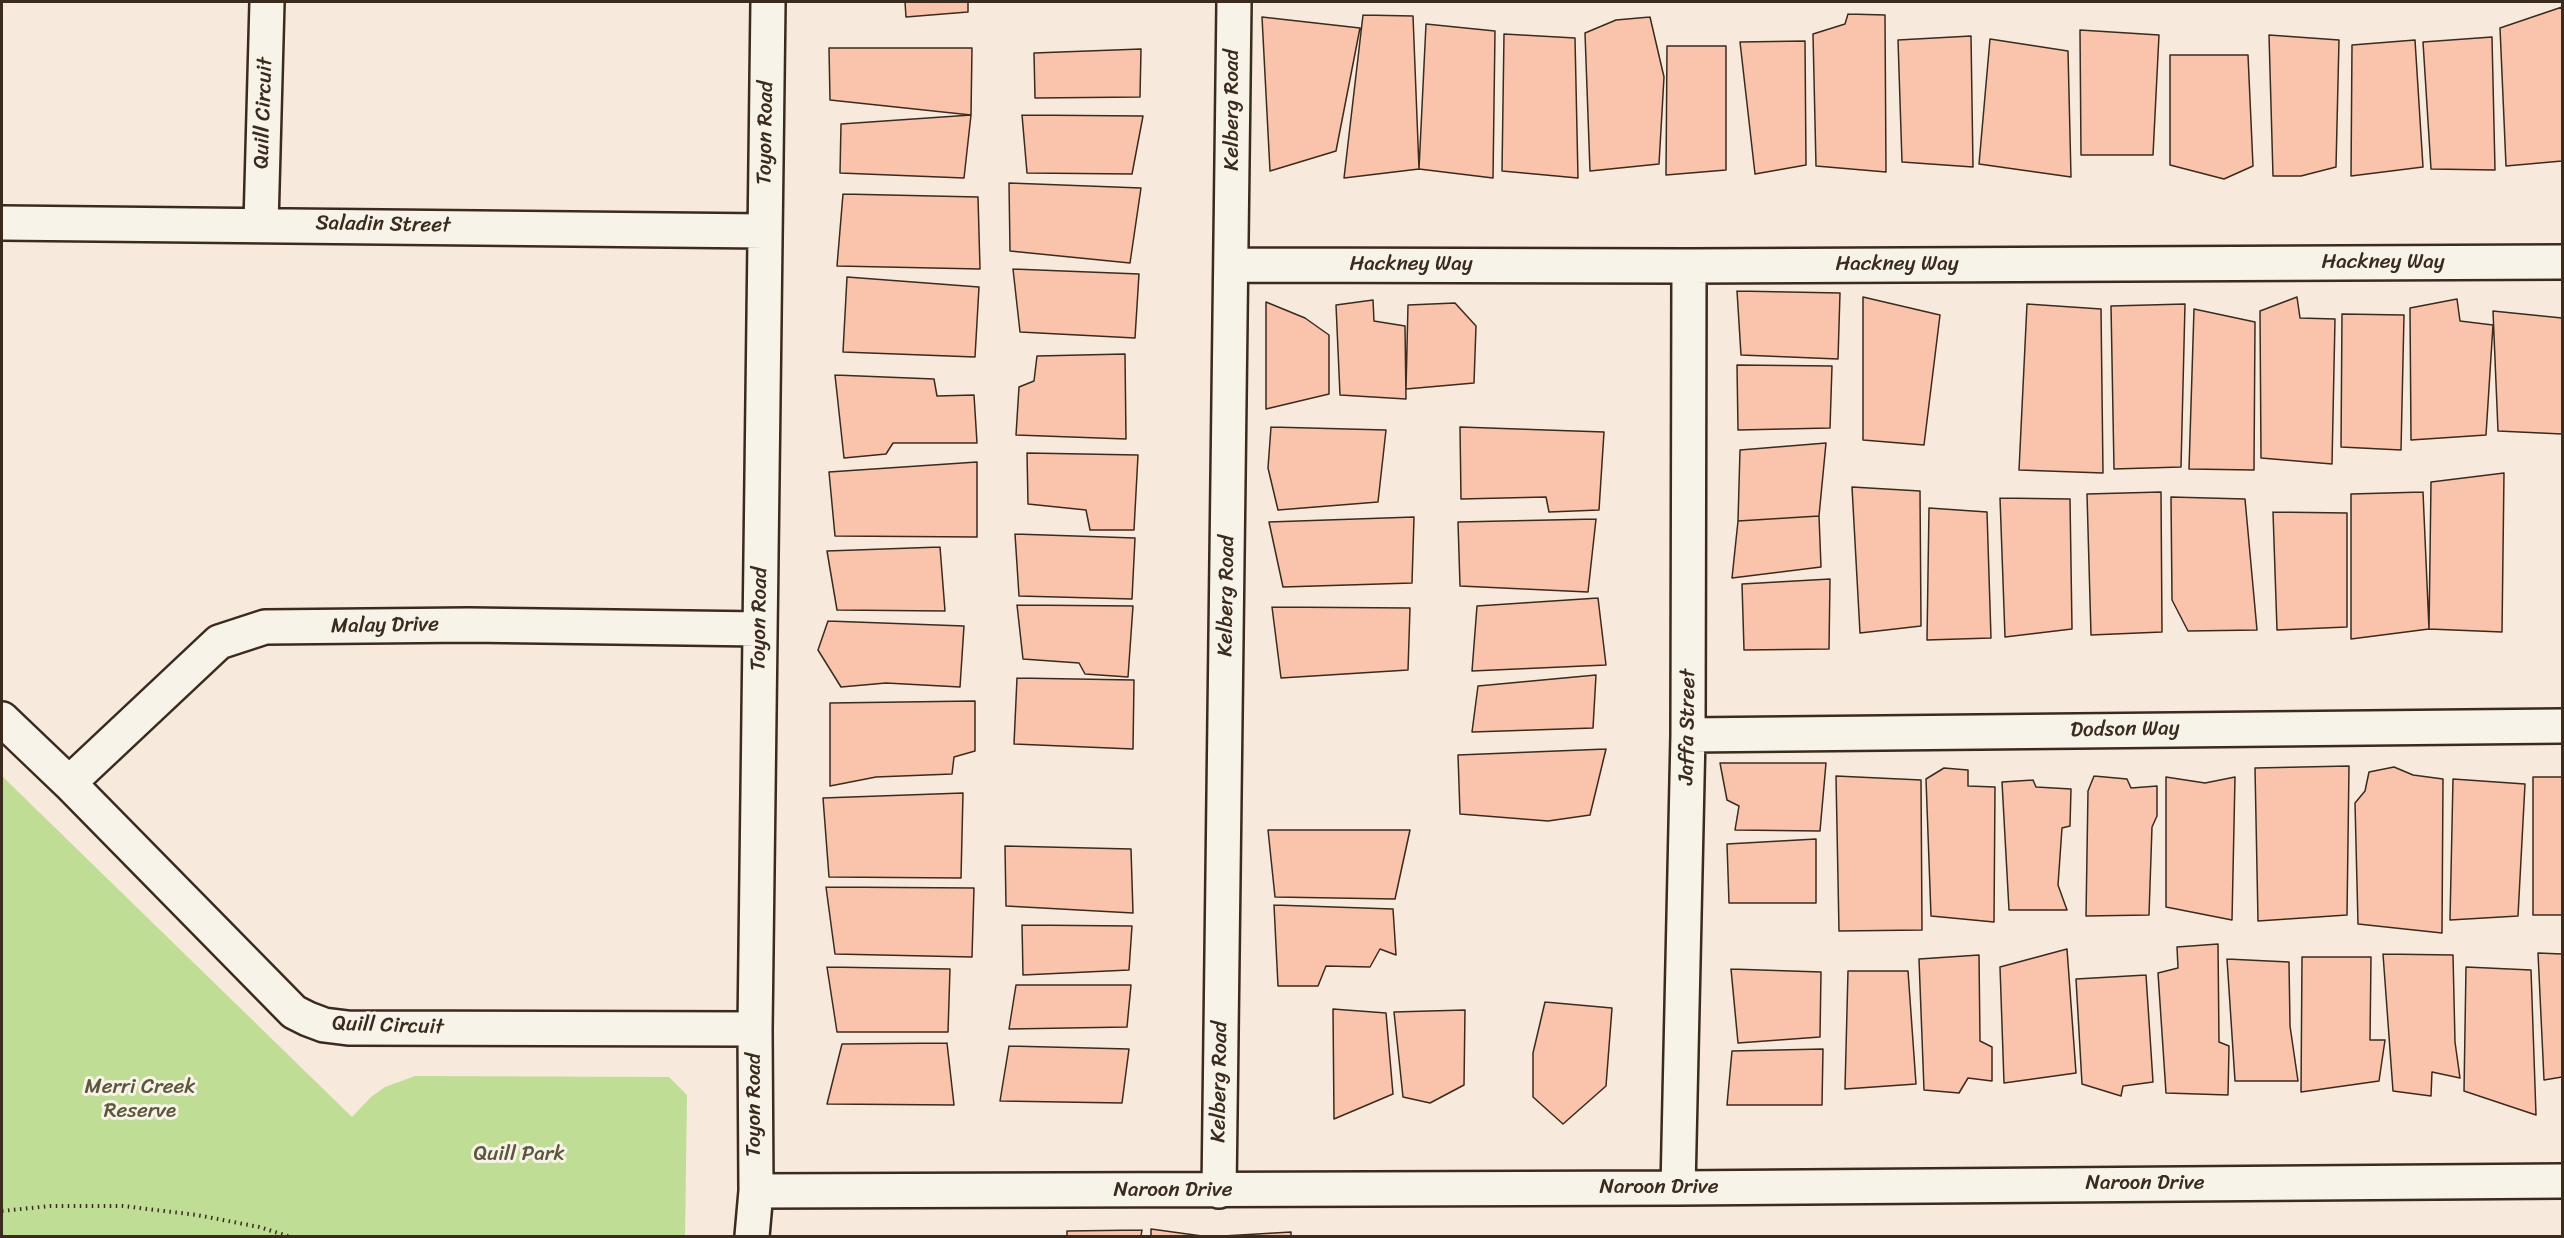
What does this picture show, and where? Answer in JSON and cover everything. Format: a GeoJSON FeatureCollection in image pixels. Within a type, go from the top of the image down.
{"type":"FeatureCollection","features":[{"type":"Feature","properties":{"kind":"street","name":"Quill Circuit"},"geometry":{"type":"LineString","coordinates":[[261,224],[267,2]]}},
{"type":"Feature","properties":{"kind":"street","name":"Toyon Road"},"geometry":{"type":"LineString","coordinates":[[752,1236],[756,1191],[754,1029],[768,2]]}},
{"type":"Feature","properties":{"kind":"street","name":"Kelberg Road"},"geometry":{"type":"LineString","coordinates":[[1219,1191],[1234,2]]}},
{"type":"Feature","properties":{"kind":"street","name":"Saladin Street"},"geometry":{"type":"LineString","coordinates":[[2,223],[764,231]]}},
{"type":"Feature","properties":{"kind":"street","name":"Hackney Way"},"geometry":{"type":"LineString","coordinates":[[1232,265],[1689,266],[2562,262]]}},
{"type":"Feature","properties":{"kind":"street","name":"Jaffa Street"},"geometry":{"type":"LineString","coordinates":[[1678,1188],[1688,735],[1689,266]]}},
{"type":"Feature","properties":{"kind":"street","name":"Malay Drive"},"geometry":{"type":"LineString","coordinates":[[69,783],[219,642],[265,627],[469,625],[760,629]]}},
{"type":"Feature","properties":{"kind":"street","name":"Quill Circuit"},"geometry":{"type":"LineString","coordinates":[[2,719],[69,783],[286,1004],[308,1019],[324,1025],[348,1028],[754,1029]]}},
{"type":"Feature","properties":{"kind":"street","name":"Dodson Way"},"geometry":{"type":"LineString","coordinates":[[1688,735],[2562,726]]}},
{"type":"Feature","properties":{"kind":"street","name":"Naroon Drive"},"geometry":{"type":"LineString","coordinates":[[756,1191],[1219,1191],[2562,1181]]}},
{"type":"Feature","properties":{"kind":"path"},"geometry":{"type":"LineString","coordinates":[[2,1211],[51,1206],[123,1206],[238,1223],[288,1236]]}},
{"type":"Feature","properties":{"kind":"green space","name":"Merri Creek Reserve"},"geometry":{"type":"Polygon","coordinates":[[[2,776],[352,1117],[371,1097],[385,1087],[415,1076],[669,1077],[687,1095],[685,1236],[2,1236],[2,776]]]}},
{"type":"Feature","properties":{"kind":"building"},"geometry":{"type":"Polygon","coordinates":[[[905,2],[968,2],[968,12],[906,17],[905,2]]]}},
{"type":"Feature","properties":{"kind":"building"},"geometry":{"type":"Polygon","coordinates":[[[2562,7],[2562,161],[2506,166],[2500,28],[2562,7]]]}},
{"type":"Feature","properties":{"kind":"building"},"geometry":{"type":"Polygon","coordinates":[[[1848,14],[1885,15],[1886,172],[1816,166],[1813,34],[1845,24],[1848,14]]]}},
{"type":"Feature","properties":{"kind":"building"},"geometry":{"type":"Polygon","coordinates":[[[1363,15],[1413,16],[1419,169],[1344,178],[1363,15]]]}},
{"type":"Feature","properties":{"kind":"building"},"geometry":{"type":"Polygon","coordinates":[[[1262,17],[1360,28],[1336,151],[1270,171],[1262,17]]]}},
{"type":"Feature","properties":{"kind":"building"},"geometry":{"type":"Polygon","coordinates":[[[1650,17],[1664,77],[1659,164],[1590,171],[1585,33],[1616,20],[1650,17]]]}},
{"type":"Feature","properties":{"kind":"building"},"geometry":{"type":"Polygon","coordinates":[[[1426,24],[1495,31],[1493,178],[1419,169],[1426,24]]]}},
{"type":"Feature","properties":{"kind":"building"},"geometry":{"type":"Polygon","coordinates":[[[2080,30],[2159,35],[2153,155],[2081,155],[2080,30]]]}},
{"type":"Feature","properties":{"kind":"building"},"geometry":{"type":"Polygon","coordinates":[[[1504,34],[1575,38],[1578,178],[1502,171],[1504,34]]]}},
{"type":"Feature","properties":{"kind":"building"},"geometry":{"type":"Polygon","coordinates":[[[2269,35],[2339,40],[2336,167],[2301,176],[2273,176],[2269,35]]]}},
{"type":"Feature","properties":{"kind":"building"},"geometry":{"type":"Polygon","coordinates":[[[1971,36],[1973,167],[1902,162],[1898,40],[1971,36]]]}},
{"type":"Feature","properties":{"kind":"building"},"geometry":{"type":"Polygon","coordinates":[[[2492,37],[2495,170],[2431,169],[2423,42],[2492,37]]]}},
{"type":"Feature","properties":{"kind":"building"},"geometry":{"type":"Polygon","coordinates":[[[1990,39],[2068,51],[2071,177],[1979,164],[1990,39]]]}},
{"type":"Feature","properties":{"kind":"building"},"geometry":{"type":"Polygon","coordinates":[[[2415,40],[2423,167],[2351,176],[2352,45],[2415,40]]]}},
{"type":"Feature","properties":{"kind":"building"},"geometry":{"type":"Polygon","coordinates":[[[1805,41],[1806,165],[1755,174],[1740,42],[1805,41]]]}},
{"type":"Feature","properties":{"kind":"building"},"geometry":{"type":"Polygon","coordinates":[[[1667,46],[1726,46],[1726,170],[1666,175],[1667,46]]]}},
{"type":"Feature","properties":{"kind":"building"},"geometry":{"type":"Polygon","coordinates":[[[829,48],[972,48],[971,115],[830,100],[829,48]]]}},
{"type":"Feature","properties":{"kind":"building"},"geometry":{"type":"Polygon","coordinates":[[[1141,49],[1140,97],[1035,98],[1034,53],[1141,49]]]}},
{"type":"Feature","properties":{"kind":"building"},"geometry":{"type":"Polygon","coordinates":[[[2170,55],[2248,55],[2253,166],[2224,179],[2170,165],[2170,55]]]}},
{"type":"Feature","properties":{"kind":"building"},"geometry":{"type":"Polygon","coordinates":[[[971,115],[964,178],[840,173],[841,124],[971,115]]]}},
{"type":"Feature","properties":{"kind":"building"},"geometry":{"type":"Polygon","coordinates":[[[1022,115],[1143,116],[1132,174],[1027,173],[1022,115]]]}},
{"type":"Feature","properties":{"kind":"building"},"geometry":{"type":"Polygon","coordinates":[[[1009,183],[1141,188],[1130,263],[1010,251],[1009,183]]]}},
{"type":"Feature","properties":{"kind":"building"},"geometry":{"type":"Polygon","coordinates":[[[843,194],[978,197],[980,269],[837,266],[843,194]]]}},
{"type":"Feature","properties":{"kind":"building"},"geometry":{"type":"Polygon","coordinates":[[[1013,269],[1139,274],[1135,338],[1020,332],[1013,269]]]}},
{"type":"Feature","properties":{"kind":"building"},"geometry":{"type":"Polygon","coordinates":[[[847,277],[979,287],[975,357],[843,352],[847,277]]]}},
{"type":"Feature","properties":{"kind":"building"},"geometry":{"type":"Polygon","coordinates":[[[1737,291],[1840,293],[1838,359],[1741,355],[1737,291]]]}},
{"type":"Feature","properties":{"kind":"building"},"geometry":{"type":"Polygon","coordinates":[[[1863,297],[1940,315],[1924,445],[1863,440],[1863,297]]]}},
{"type":"Feature","properties":{"kind":"building"},"geometry":{"type":"Polygon","coordinates":[[[2297,297],[2300,318],[2335,319],[2332,464],[2261,458],[2260,311],[2297,297]]]}},
{"type":"Feature","properties":{"kind":"building"},"geometry":{"type":"Polygon","coordinates":[[[2457,299],[2460,321],[2493,325],[2486,435],[2411,440],[2410,308],[2457,299]]]}},
{"type":"Feature","properties":{"kind":"building"},"geometry":{"type":"Polygon","coordinates":[[[1373,300],[1374,321],[1405,326],[1406,399],[1340,395],[1336,305],[1373,300]]]}},
{"type":"Feature","properties":{"kind":"building"},"geometry":{"type":"Polygon","coordinates":[[[1266,302],[1305,318],[1329,335],[1329,394],[1266,409],[1266,302]]]}},
{"type":"Feature","properties":{"kind":"building"},"geometry":{"type":"Polygon","coordinates":[[[1455,303],[1476,326],[1474,383],[1406,389],[1408,305],[1455,303]]]}},
{"type":"Feature","properties":{"kind":"building"},"geometry":{"type":"Polygon","coordinates":[[[2027,304],[2101,309],[2103,473],[2019,470],[2027,304]]]}},
{"type":"Feature","properties":{"kind":"building"},"geometry":{"type":"Polygon","coordinates":[[[2185,304],[2181,467],[2114,469],[2111,306],[2185,304]]]}},
{"type":"Feature","properties":{"kind":"building"},"geometry":{"type":"Polygon","coordinates":[[[2194,309],[2255,322],[2254,470],[2189,469],[2194,309]]]}},
{"type":"Feature","properties":{"kind":"building"},"geometry":{"type":"Polygon","coordinates":[[[2493,311],[2562,318],[2562,434],[2498,431],[2493,311]]]}},
{"type":"Feature","properties":{"kind":"building"},"geometry":{"type":"Polygon","coordinates":[[[2342,314],[2404,315],[2401,450],[2341,447],[2342,314]]]}},
{"type":"Feature","properties":{"kind":"building"},"geometry":{"type":"Polygon","coordinates":[[[1125,354],[1126,439],[1016,435],[1019,387],[1034,381],[1037,356],[1125,354]]]}},
{"type":"Feature","properties":{"kind":"building"},"geometry":{"type":"Polygon","coordinates":[[[1737,365],[1832,366],[1830,428],[1738,430],[1737,365]]]}},
{"type":"Feature","properties":{"kind":"building"},"geometry":{"type":"Polygon","coordinates":[[[835,375],[934,379],[937,396],[974,395],[977,443],[893,443],[886,454],[844,458],[835,375]]]}},
{"type":"Feature","properties":{"kind":"building"},"geometry":{"type":"Polygon","coordinates":[[[1271,427],[1386,430],[1378,502],[1278,510],[1268,468],[1271,427]]]}},
{"type":"Feature","properties":{"kind":"building"},"geometry":{"type":"Polygon","coordinates":[[[1460,427],[1604,432],[1599,510],[1549,512],[1546,497],[1461,499],[1460,427]]]}},
{"type":"Feature","properties":{"kind":"building"},"geometry":{"type":"Polygon","coordinates":[[[1826,443],[1819,516],[1738,521],[1740,450],[1826,443]]]}},
{"type":"Feature","properties":{"kind":"building"},"geometry":{"type":"Polygon","coordinates":[[[1027,453],[1138,455],[1134,530],[1090,530],[1086,510],[1028,504],[1027,453]]]}},
{"type":"Feature","properties":{"kind":"building"},"geometry":{"type":"Polygon","coordinates":[[[977,462],[977,537],[835,536],[829,472],[977,462]]]}},
{"type":"Feature","properties":{"kind":"building"},"geometry":{"type":"Polygon","coordinates":[[[2504,473],[2502,632],[2429,629],[2431,482],[2504,473]]]}},
{"type":"Feature","properties":{"kind":"building"},"geometry":{"type":"Polygon","coordinates":[[[1852,487],[1920,491],[1921,626],[1860,633],[1852,487]]]}},
{"type":"Feature","properties":{"kind":"building"},"geometry":{"type":"Polygon","coordinates":[[[2161,492],[2162,632],[2091,635],[2087,494],[2161,492]]]}},
{"type":"Feature","properties":{"kind":"building"},"geometry":{"type":"Polygon","coordinates":[[[2423,492],[2429,629],[2351,639],[2351,494],[2423,492]]]}},
{"type":"Feature","properties":{"kind":"building"},"geometry":{"type":"Polygon","coordinates":[[[2171,497],[2245,499],[2257,630],[2188,631],[2172,600],[2171,497]]]}},
{"type":"Feature","properties":{"kind":"building"},"geometry":{"type":"Polygon","coordinates":[[[2000,498],[2070,499],[2072,629],[2005,637],[2000,498]]]}},
{"type":"Feature","properties":{"kind":"building"},"geometry":{"type":"Polygon","coordinates":[[[1929,508],[1987,512],[1991,638],[1927,640],[1929,508]]]}},
{"type":"Feature","properties":{"kind":"building"},"geometry":{"type":"Polygon","coordinates":[[[2273,512],[2347,513],[2347,627],[2277,630],[2273,512]]]}},
{"type":"Feature","properties":{"kind":"building"},"geometry":{"type":"Polygon","coordinates":[[[1819,516],[1821,567],[1732,578],[1738,521],[1819,516]]]}},
{"type":"Feature","properties":{"kind":"building"},"geometry":{"type":"Polygon","coordinates":[[[1414,517],[1412,583],[1283,587],[1269,522],[1414,517]]]}},
{"type":"Feature","properties":{"kind":"building"},"geometry":{"type":"Polygon","coordinates":[[[1596,519],[1588,592],[1460,586],[1458,522],[1596,519]]]}},
{"type":"Feature","properties":{"kind":"building"},"geometry":{"type":"Polygon","coordinates":[[[1015,534],[1135,538],[1132,599],[1019,596],[1015,534]]]}},
{"type":"Feature","properties":{"kind":"building"},"geometry":{"type":"Polygon","coordinates":[[[940,547],[945,611],[837,610],[827,551],[940,547]]]}},
{"type":"Feature","properties":{"kind":"building"},"geometry":{"type":"Polygon","coordinates":[[[1830,579],[1829,649],[1744,650],[1742,584],[1830,579]]]}},
{"type":"Feature","properties":{"kind":"building"},"geometry":{"type":"Polygon","coordinates":[[[1598,598],[1606,665],[1472,671],[1477,606],[1598,598]]]}},
{"type":"Feature","properties":{"kind":"building"},"geometry":{"type":"Polygon","coordinates":[[[1017,605],[1133,606],[1128,677],[1085,674],[1079,663],[1023,659],[1017,605]]]}},
{"type":"Feature","properties":{"kind":"building"},"geometry":{"type":"Polygon","coordinates":[[[1272,607],[1410,608],[1408,670],[1281,678],[1272,607]]]}},
{"type":"Feature","properties":{"kind":"building"},"geometry":{"type":"Polygon","coordinates":[[[828,621],[964,626],[960,687],[886,683],[841,687],[818,650],[828,621]]]}},
{"type":"Feature","properties":{"kind":"building"},"geometry":{"type":"Polygon","coordinates":[[[1596,675],[1593,728],[1472,732],[1478,686],[1596,675]]]}},
{"type":"Feature","properties":{"kind":"building"},"geometry":{"type":"Polygon","coordinates":[[[1017,678],[1134,680],[1133,749],[1014,744],[1017,678]]]}},
{"type":"Feature","properties":{"kind":"building"},"geometry":{"type":"Polygon","coordinates":[[[975,701],[975,751],[954,757],[952,774],[876,777],[830,786],[830,703],[975,701]]]}},
{"type":"Feature","properties":{"kind":"building"},"geometry":{"type":"Polygon","coordinates":[[[1606,749],[1590,815],[1548,821],[1460,814],[1458,755],[1606,749]]]}},
{"type":"Feature","properties":{"kind":"building"},"geometry":{"type":"Polygon","coordinates":[[[1720,763],[1826,763],[1820,831],[1735,830],[1739,806],[1727,800],[1720,763]]]}},
{"type":"Feature","properties":{"kind":"building"},"geometry":{"type":"Polygon","coordinates":[[[2349,766],[2347,915],[2258,921],[2255,768],[2349,766]]]}},
{"type":"Feature","properties":{"kind":"building"},"geometry":{"type":"Polygon","coordinates":[[[2394,767],[2413,775],[2443,779],[2442,933],[2358,924],[2355,803],[2365,791],[2369,772],[2394,767]]]}},
{"type":"Feature","properties":{"kind":"building"},"geometry":{"type":"Polygon","coordinates":[[[1944,768],[1968,770],[1968,786],[1995,787],[1994,922],[1931,916],[1926,779],[1944,768]]]}},
{"type":"Feature","properties":{"kind":"building"},"geometry":{"type":"Polygon","coordinates":[[[1836,776],[1921,780],[1922,930],[1839,931],[1836,776]]]}},
{"type":"Feature","properties":{"kind":"building"},"geometry":{"type":"Polygon","coordinates":[[[2094,776],[2127,779],[2131,788],[2157,786],[2157,816],[2152,827],[2149,915],[2086,916],[2088,791],[2094,776]]]}},
{"type":"Feature","properties":{"kind":"building"},"geometry":{"type":"Polygon","coordinates":[[[2166,777],[2205,783],[2235,777],[2232,920],[2166,907],[2166,777]]]}},
{"type":"Feature","properties":{"kind":"building"},"geometry":{"type":"Polygon","coordinates":[[[2533,777],[2562,777],[2562,915],[2533,915],[2533,777]]]}},
{"type":"Feature","properties":{"kind":"building"},"geometry":{"type":"Polygon","coordinates":[[[2453,779],[2525,784],[2518,916],[2450,920],[2453,779]]]}},
{"type":"Feature","properties":{"kind":"building"},"geometry":{"type":"Polygon","coordinates":[[[2033,780],[2036,787],[2071,789],[2070,826],[2062,828],[2058,885],[2067,910],[2009,910],[2002,782],[2033,780]]]}},
{"type":"Feature","properties":{"kind":"building"},"geometry":{"type":"Polygon","coordinates":[[[963,793],[961,878],[829,877],[823,798],[963,793]]]}},
{"type":"Feature","properties":{"kind":"building"},"geometry":{"type":"Polygon","coordinates":[[[1268,830],[1410,830],[1395,899],[1275,897],[1268,830]]]}},
{"type":"Feature","properties":{"kind":"building"},"geometry":{"type":"Polygon","coordinates":[[[1816,839],[1816,903],[1729,903],[1727,844],[1816,839]]]}},
{"type":"Feature","properties":{"kind":"building"},"geometry":{"type":"Polygon","coordinates":[[[1005,846],[1131,849],[1133,913],[1006,906],[1005,846]]]}},
{"type":"Feature","properties":{"kind":"building"},"geometry":{"type":"Polygon","coordinates":[[[826,887],[974,888],[972,957],[835,954],[826,887]]]}},
{"type":"Feature","properties":{"kind":"building"},"geometry":{"type":"Polygon","coordinates":[[[1274,905],[1393,909],[1396,955],[1380,949],[1370,967],[1326,966],[1318,986],[1278,986],[1274,905]]]}},
{"type":"Feature","properties":{"kind":"building"},"geometry":{"type":"Polygon","coordinates":[[[1022,925],[1132,926],[1129,970],[1023,975],[1022,925]]]}},
{"type":"Feature","properties":{"kind":"building"},"geometry":{"type":"Polygon","coordinates":[[[2218,944],[2219,1042],[2229,1046],[2228,1095],[2166,1093],[2158,973],[2178,968],[2177,947],[2218,944]]]}},
{"type":"Feature","properties":{"kind":"building"},"geometry":{"type":"Polygon","coordinates":[[[2067,949],[2076,1073],[2004,1083],[2000,967],[2067,949]]]}},
{"type":"Feature","properties":{"kind":"building"},"geometry":{"type":"Polygon","coordinates":[[[2538,953],[2562,954],[2562,1077],[2544,1080],[2538,953]]]}},
{"type":"Feature","properties":{"kind":"building"},"geometry":{"type":"Polygon","coordinates":[[[2383,954],[2453,955],[2455,1042],[2460,1078],[2432,1072],[2431,1096],[2393,1091],[2383,954]]]}},
{"type":"Feature","properties":{"kind":"building"},"geometry":{"type":"Polygon","coordinates":[[[1979,955],[1980,1041],[1992,1047],[1992,1081],[1968,1078],[1959,1093],[1924,1090],[1919,959],[1979,955]]]}},
{"type":"Feature","properties":{"kind":"building"},"geometry":{"type":"Polygon","coordinates":[[[2302,957],[2371,957],[2370,1040],[2385,1040],[2379,1081],[2301,1092],[2302,957]]]}},
{"type":"Feature","properties":{"kind":"building"},"geometry":{"type":"Polygon","coordinates":[[[2227,959],[2289,962],[2290,1026],[2298,1081],[2235,1081],[2227,959]]]}},
{"type":"Feature","properties":{"kind":"building"},"geometry":{"type":"Polygon","coordinates":[[[827,967],[950,969],[948,1032],[837,1032],[827,967]]]}},
{"type":"Feature","properties":{"kind":"building"},"geometry":{"type":"Polygon","coordinates":[[[2466,967],[2531,970],[2536,1115],[2464,1091],[2466,967]]]}},
{"type":"Feature","properties":{"kind":"building"},"geometry":{"type":"Polygon","coordinates":[[[1731,969],[1821,972],[1820,1037],[1738,1043],[1731,969]]]}},
{"type":"Feature","properties":{"kind":"building"},"geometry":{"type":"Polygon","coordinates":[[[1848,971],[1908,971],[1916,1084],[1845,1089],[1848,971]]]}},
{"type":"Feature","properties":{"kind":"building"},"geometry":{"type":"Polygon","coordinates":[[[2146,975],[2153,1082],[2123,1086],[2121,1096],[2082,1084],[2076,979],[2146,975]]]}},
{"type":"Feature","properties":{"kind":"building"},"geometry":{"type":"Polygon","coordinates":[[[1016,985],[1131,985],[1127,1027],[1009,1029],[1016,985]]]}},
{"type":"Feature","properties":{"kind":"building"},"geometry":{"type":"Polygon","coordinates":[[[1545,1002],[1612,1008],[1606,1086],[1563,1124],[1533,1097],[1533,1053],[1545,1002]]]}},
{"type":"Feature","properties":{"kind":"building"},"geometry":{"type":"Polygon","coordinates":[[[1333,1009],[1386,1013],[1393,1094],[1334,1119],[1333,1009]]]}},
{"type":"Feature","properties":{"kind":"building"},"geometry":{"type":"Polygon","coordinates":[[[1465,1010],[1464,1085],[1430,1103],[1403,1097],[1394,1012],[1465,1010]]]}},
{"type":"Feature","properties":{"kind":"building"},"geometry":{"type":"Polygon","coordinates":[[[947,1043],[954,1105],[827,1104],[842,1044],[947,1043]]]}},
{"type":"Feature","properties":{"kind":"building"},"geometry":{"type":"Polygon","coordinates":[[[1009,1046],[1129,1049],[1122,1103],[1000,1101],[1009,1046]]]}},
{"type":"Feature","properties":{"kind":"building"},"geometry":{"type":"Polygon","coordinates":[[[1823,1049],[1822,1105],[1727,1105],[1732,1051],[1823,1049]]]}},
{"type":"Feature","properties":{"kind":"building"},"geometry":{"type":"Polygon","coordinates":[[[1151,1229],[1202,1236],[1151,1236],[1151,1229]]]}},
{"type":"Feature","properties":{"kind":"building"},"geometry":{"type":"Polygon","coordinates":[[[1142,1230],[1141,1236],[1067,1236],[1067,1231],[1142,1230]]]}},
{"type":"Feature","properties":{"kind":"building"},"geometry":{"type":"Polygon","coordinates":[[[1291,1232],[1291,1236],[1223,1236],[1291,1232]]]}},
{"type":"Feature","properties":{"kind":"park label","name":"Quill Park"},"geometry":{"type":"Point","coordinates":[519,1155]}}]}
